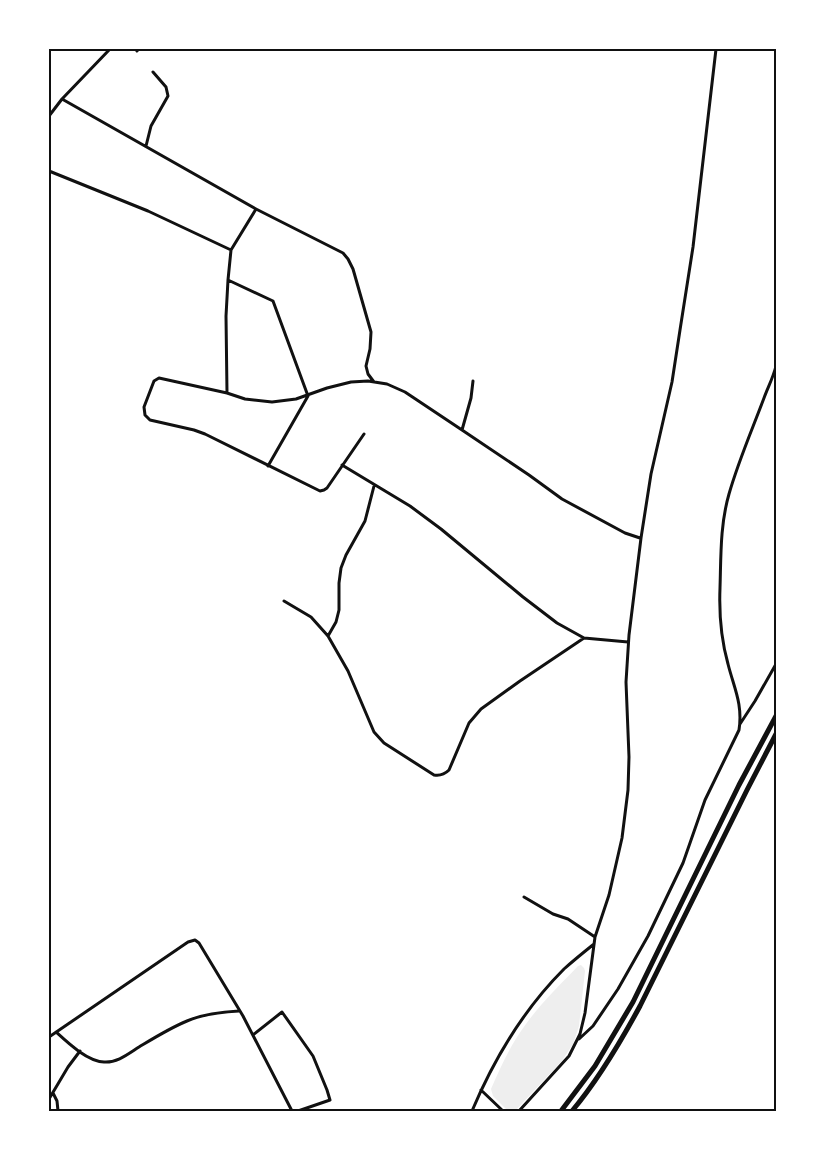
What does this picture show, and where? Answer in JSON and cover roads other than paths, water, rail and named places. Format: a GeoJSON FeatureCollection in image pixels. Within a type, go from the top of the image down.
{"type":"FeatureCollection","features":[{"type":"Feature","properties":{"kind":"highway"},"geometry":{"type":"LineString","coordinates":[[561,1111],[595,1066],[633,1002],[739,785],[776,716]]}},
{"type":"Feature","properties":{"kind":"highway"},"geometry":{"type":"LineString","coordinates":[[572,1111],[622,1040],[776,734]]}},
{"type":"Feature","properties":{"kind":"street"},"geometry":{"type":"LineString","coordinates":[[49,116],[62,99],[110,49]]}},
{"type":"Feature","properties":{"kind":"street"},"geometry":{"type":"LineString","coordinates":[[519,1111],[569,1056],[577,1041],[584,1020],[595,937],[614,874],[624,829],[629,757],[626,682],[628,642],[640,538],[651,474],[672,382],[692,247],[716,49]]}},
{"type":"Feature","properties":{"kind":"street"},"geometry":{"type":"LineString","coordinates":[[146,146],[151,126],[168,96],[166,87],[152,72]]}},
{"type":"Feature","properties":{"kind":"street"},"geometry":{"type":"LineString","coordinates":[[62,99],[256,209],[340,251],[348,259],[353,269],[371,332],[370,350],[366,366],[368,374],[374,382]]}},
{"type":"Feature","properties":{"kind":"street"},"geometry":{"type":"LineString","coordinates":[[49,171],[148,212],[232,250]]}},
{"type":"Feature","properties":{"kind":"street"},"geometry":{"type":"LineString","coordinates":[[227,393],[226,316],[232,250],[256,209]]}},
{"type":"Feature","properties":{"kind":"street"},"geometry":{"type":"LineString","coordinates":[[228,280],[273,301],[308,396],[268,466]]}},
{"type":"Feature","properties":{"kind":"street"},"geometry":{"type":"LineString","coordinates":[[577,1041],[593,1026],[618,988],[648,936],[683,863],[705,800],[739,730],[739,698],[727,659],[720,618],[723,520],[734,479],[776,366]]}},
{"type":"Feature","properties":{"kind":"street"},"geometry":{"type":"LineString","coordinates":[[364,434],[323,491],[194,430],[150,420],[145,416],[144,408],[153,383],[159,378],[245,398],[272,402],[289,401],[346,383],[362,381],[393,386],[462,430],[562,499],[625,533],[640,538]]}},
{"type":"Feature","properties":{"kind":"street"},"geometry":{"type":"LineString","coordinates":[[462,430],[473,381]]}},
{"type":"Feature","properties":{"kind":"street"},"geometry":{"type":"LineString","coordinates":[[342,465],[410,506],[557,623],[584,638],[628,642]]}},
{"type":"Feature","properties":{"kind":"street"},"geometry":{"type":"LineString","coordinates":[[328,636],[336,622],[339,610],[338,583],[341,568],[365,521],[374,486]]}},
{"type":"Feature","properties":{"kind":"street"},"geometry":{"type":"LineString","coordinates":[[284,601],[311,617],[328,636],[348,671],[371,727],[377,736],[384,743],[437,775],[449,770],[469,723],[481,709],[584,638]]}},
{"type":"Feature","properties":{"kind":"street"},"geometry":{"type":"LineString","coordinates":[[740,724],[776,664]]}},
{"type":"Feature","properties":{"kind":"street"},"geometry":{"type":"LineString","coordinates":[[524,898],[553,914],[568,919],[595,937]]}},
{"type":"Feature","properties":{"kind":"street"},"geometry":{"type":"LineString","coordinates":[[49,1037],[188,942],[196,941],[239,1010],[292,1111]]}},
{"type":"Feature","properties":{"kind":"street"},"geometry":{"type":"LineString","coordinates":[[472,1111],[505,1046],[529,1010],[565,968],[595,943]]}},
{"type":"Feature","properties":{"kind":"street"},"geometry":{"type":"LineString","coordinates":[[56,1032],[80,1052],[97,1061],[114,1061],[185,1022],[214,1014],[239,1010]]}},
{"type":"Feature","properties":{"kind":"street"},"geometry":{"type":"LineString","coordinates":[[253,1035],[282,1012],[313,1056],[330,1100],[298,1111]]}},
{"type":"Feature","properties":{"kind":"street"},"geometry":{"type":"LineString","coordinates":[[49,1099],[68,1067],[80,1052]]}},
{"type":"Feature","properties":{"kind":"street"},"geometry":{"type":"LineString","coordinates":[[481,1090],[503,1111]]}},
{"type":"Feature","properties":{"kind":"street"},"geometry":{"type":"LineString","coordinates":[[53,1093],[57,1101],[58,1111]]}}]}
